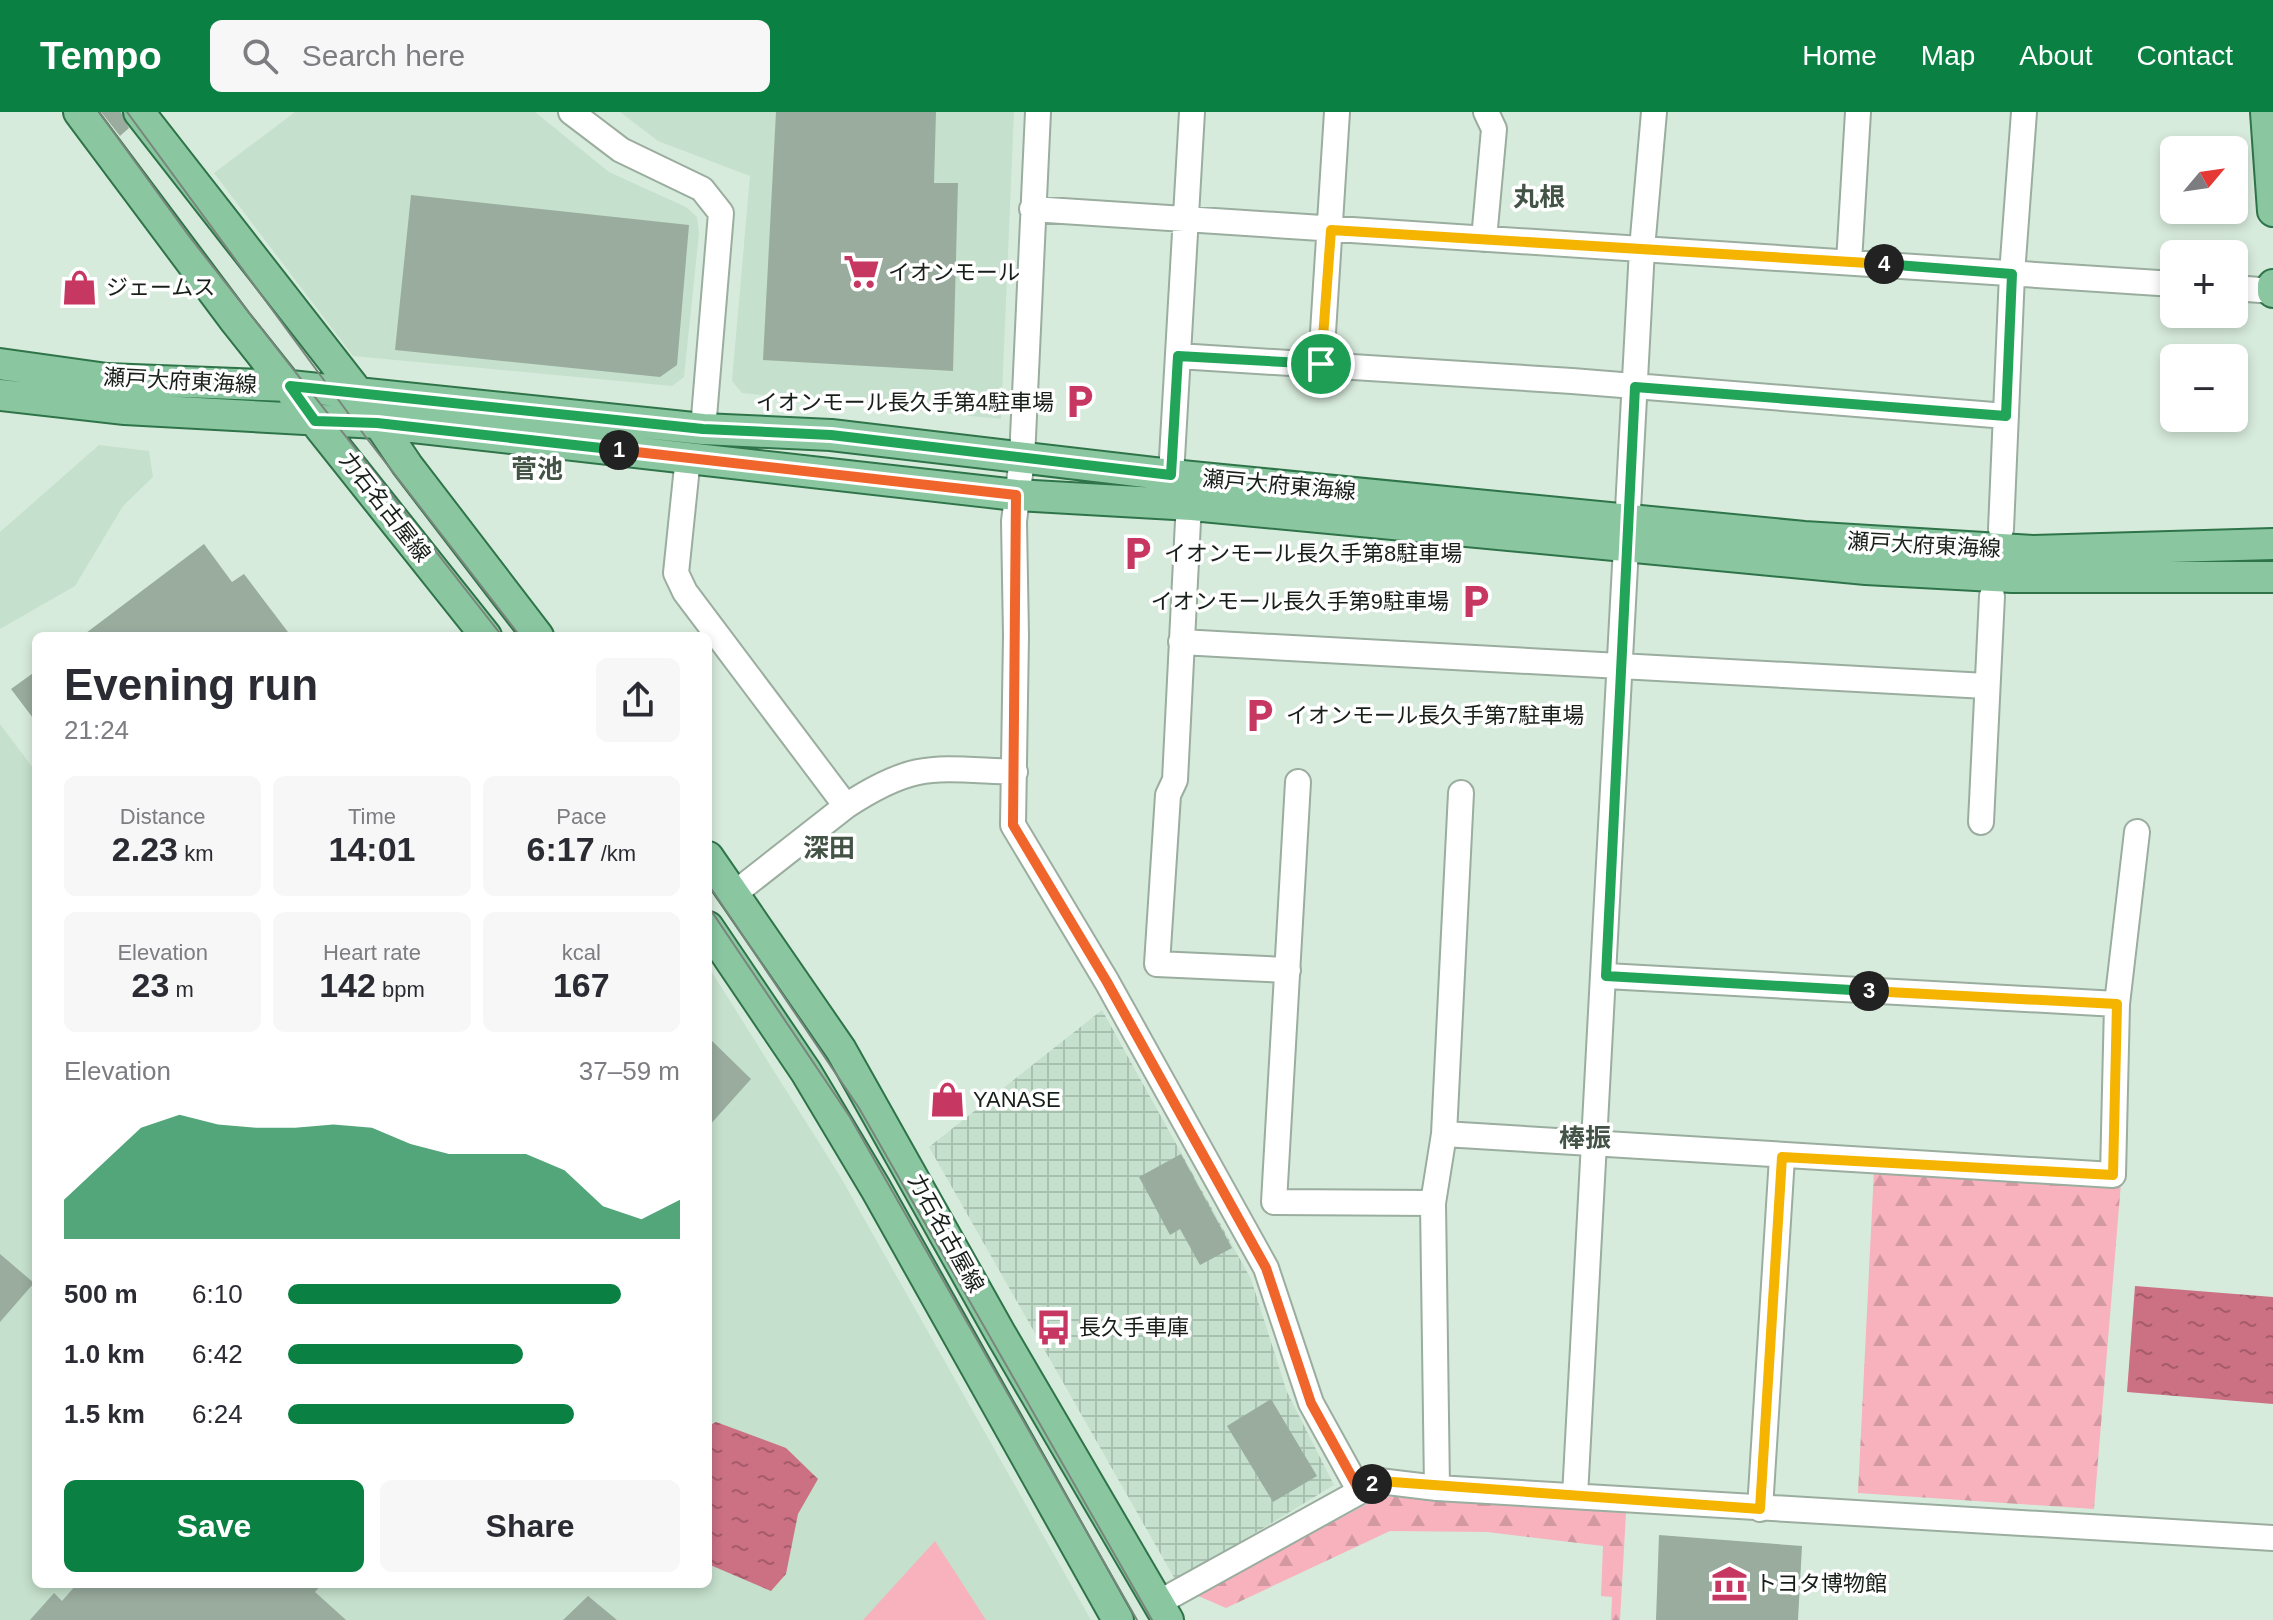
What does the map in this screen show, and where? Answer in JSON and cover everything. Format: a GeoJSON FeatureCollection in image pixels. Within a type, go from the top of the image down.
{"type":"FeatureCollection","features":[{"type":"Feature","properties":{"kind":"main road","name":"力石名古屋線"},"geometry":{"type":"LineString","coordinates":[[79,112],[236,322],[483,632]]}},
{"type":"Feature","properties":{"kind":"main road","name":"力石名古屋線"},"geometry":{"type":"LineString","coordinates":[[139,112],[359,394],[377,423],[535,632]]}},
{"type":"Feature","properties":{"kind":"main road"},"geometry":{"type":"LineString","coordinates":[[2266,112],[2273,211]]}},
{"type":"Feature","properties":{"kind":"main road","name":"瀬戸大府東海線"},"geometry":{"type":"LineString","coordinates":[[0,364],[107,379],[290,386],[703,429],[831,435],[1171,475],[1630,517],[1804,537],[2033,551],[2273,544]]}},
{"type":"Feature","properties":{"kind":"main road","name":"瀬戸大府東海線"},"geometry":{"type":"LineString","coordinates":[[0,395],[125,409],[377,423],[1016,495],[1192,505],[1629,549],[2012,577],[2273,577]]}},
{"type":"Feature","properties":{"kind":"main road","name":"力石名古屋線"},"geometry":{"type":"LineString","coordinates":[[712,862],[856,1074],[1000,1333],[1163,1611]]}},
{"type":"Feature","properties":{"kind":"main road","name":"力石名古屋線"},"geometry":{"type":"LineString","coordinates":[[712,933],[806,1072],[876,1189],[1118,1620]]}},
{"type":"Feature","properties":{"kind":"street"},"geometry":{"type":"LineString","coordinates":[[571,112],[621,150],[702,189],[721,213],[703,429]]}},
{"type":"Feature","properties":{"kind":"street"},"geometry":{"type":"LineString","coordinates":[[1038,112],[1022,459],[1016,495],[1013,825],[1107,982],[1266,1268],[1311,1403],[1359,1490]]}},
{"type":"Feature","properties":{"kind":"street"},"geometry":{"type":"LineString","coordinates":[[1171,475],[1192,112]]}},
{"type":"Feature","properties":{"kind":"street"},"geometry":{"type":"LineString","coordinates":[[1321,364],[1337,112]]}},
{"type":"Feature","properties":{"kind":"street"},"geometry":{"type":"LineString","coordinates":[[1484,239],[1494,129],[1486,112]]}},
{"type":"Feature","properties":{"kind":"street"},"geometry":{"type":"LineString","coordinates":[[1575,1496],[1592,1146],[1606,976],[1620,665],[1629,549],[1642,249],[1654,112]]}},
{"type":"Feature","properties":{"kind":"street"},"geometry":{"type":"LineString","coordinates":[[1849,262],[1858,112]]}},
{"type":"Feature","properties":{"kind":"street"},"geometry":{"type":"LineString","coordinates":[[2001,529],[2012,274],[2024,112]]}},
{"type":"Feature","properties":{"kind":"street"},"geometry":{"type":"LineString","coordinates":[[1032,209],[2160,283]]}},
{"type":"Feature","properties":{"kind":"street"},"geometry":{"type":"LineString","coordinates":[[2248,289],[2273,290]]}},
{"type":"Feature","properties":{"kind":"street"},"geometry":{"type":"LineString","coordinates":[[1178,356],[2006,416]]}},
{"type":"Feature","properties":{"kind":"street"},"geometry":{"type":"LineString","coordinates":[[688,457],[676,573],[685,592],[846,806]]}},
{"type":"Feature","properties":{"kind":"street"},"geometry":{"type":"LineString","coordinates":[[1192,505],[1181,642],[1175,780],[1168,795],[1157,964],[1288,970]]}},
{"type":"Feature","properties":{"kind":"street"},"geometry":{"type":"LineString","coordinates":[[1981,822],[1992,596]]}},
{"type":"Feature","properties":{"kind":"street"},"geometry":{"type":"LineString","coordinates":[[1181,642],[1986,686]]}},
{"type":"Feature","properties":{"kind":"street"},"geometry":{"type":"LineString","coordinates":[[735,893],[846,806],[885,780],[925,768],[1015,772]]}},
{"type":"Feature","properties":{"kind":"street"},"geometry":{"type":"LineString","coordinates":[[1298,782],[1274,1202],[1433,1203]]}},
{"type":"Feature","properties":{"kind":"street"},"geometry":{"type":"LineString","coordinates":[[1437,1488],[1433,1203],[1444,1134],[1461,793]]}},
{"type":"Feature","properties":{"kind":"street"},"geometry":{"type":"LineString","coordinates":[[1444,1134],[1592,1146],[2113,1175],[2117,1004],[2137,832]]}},
{"type":"Feature","properties":{"kind":"street"},"geometry":{"type":"LineString","coordinates":[[1606,976],[2117,1004]]}},
{"type":"Feature","properties":{"kind":"street"},"geometry":{"type":"LineString","coordinates":[[1760,1509],[1782,1157]]}},
{"type":"Feature","properties":{"kind":"street"},"geometry":{"type":"LineString","coordinates":[[1163,1611],[1359,1490],[1379,1481],[1437,1488],[1760,1509],[2273,1538]]}},
{"type":"Feature","properties":{"kind":"shaded area"},"geometry":{"type":"Polygon","coordinates":[[[295,112],[535,112],[609,172],[686,207],[697,217],[699,234],[684,377],[672,386],[353,356],[214,173],[295,112]]]}},
{"type":"Feature","properties":{"kind":"shaded area"},"geometry":{"type":"Polygon","coordinates":[[[620,112],[1014,112],[1001,419],[742,393],[732,381],[750,176],[658,141],[620,112]]]}},
{"type":"Feature","properties":{"kind":"shaded area"},"geometry":{"type":"Polygon","coordinates":[[[99,445],[149,451],[153,477],[123,506],[75,586],[0,629],[0,532],[99,445]]]}},
{"type":"Feature","properties":{"kind":"shaded area"},"geometry":{"type":"Polygon","coordinates":[[[0,724],[32,767],[32,1588],[712,1588],[712,972],[840,1176],[1091,1620],[0,1620],[0,724]]]}},
{"type":"Feature","properties":{"kind":"shaded area"},"geometry":{"type":"Polygon","coordinates":[[[1102,1010],[1251,1279],[1287,1392],[1334,1485],[1176,1581],[929,1147],[1102,1010]]]}},
{"type":"Feature","properties":{"kind":"green space"},"geometry":{"type":"Polygon","coordinates":[[[1874,1170],[2121,1183],[2094,1509],[1858,1493],[1874,1170]]]}},
{"type":"Feature","properties":{"kind":"green space"},"geometry":{"type":"Polygon","coordinates":[[[1382,1496],[1626,1513],[1620,1620],[1611,1620],[1612,1597],[1601,1596],[1603,1546],[1487,1532],[1390,1531],[1226,1608],[1196,1595],[1382,1496]]]}},
{"type":"Feature","properties":{"kind":"green space"},"geometry":{"type":"Polygon","coordinates":[[[935,1541],[986,1620],[863,1620],[935,1541]]]}},
{"type":"Feature","properties":{"kind":"water"},"geometry":{"type":"Polygon","coordinates":[[[2135,1286],[2273,1297],[2273,1404],[2127,1392],[2135,1286]]]}},
{"type":"Feature","properties":{"kind":"water"},"geometry":{"type":"Polygon","coordinates":[[[716,1422],[786,1448],[818,1479],[798,1514],[786,1574],[771,1591],[712,1566],[712,1424],[716,1422]]]}},
{"type":"Feature","properties":{"kind":"building"},"geometry":{"type":"Polygon","coordinates":[[[101,112],[121,112],[129,128],[120,136],[101,112]]]}},
{"type":"Feature","properties":{"kind":"building","name":"イオンモール"},"geometry":{"type":"Polygon","coordinates":[[[776,112],[936,112],[934,183],[958,183],[953,371],[763,360],[776,112]]]}},
{"type":"Feature","properties":{"kind":"building"},"geometry":{"type":"Polygon","coordinates":[[[411,195],[689,225],[677,365],[660,377],[395,350],[411,195]]]}},
{"type":"Feature","properties":{"kind":"building"},"geometry":{"type":"Polygon","coordinates":[[[204,544],[232,582],[244,574],[288,632],[87,632],[204,544]]]}},
{"type":"Feature","properties":{"kind":"building"},"geometry":{"type":"Polygon","coordinates":[[[32,674],[32,717],[11,689],[32,674]]]}},
{"type":"Feature","properties":{"kind":"building"},"geometry":{"type":"Polygon","coordinates":[[[712,1041],[751,1079],[712,1123],[712,1041]]]}},
{"type":"Feature","properties":{"kind":"building"},"geometry":{"type":"Polygon","coordinates":[[[1181,1154],[1232,1248],[1200,1265],[1180,1229],[1170,1235],[1139,1177],[1181,1154]]]}},
{"type":"Feature","properties":{"kind":"building"},"geometry":{"type":"Polygon","coordinates":[[[0,1254],[32,1281],[32,1285],[0,1322],[0,1254]]]}},
{"type":"Feature","properties":{"kind":"building"},"geometry":{"type":"Polygon","coordinates":[[[1271,1399],[1317,1476],[1273,1502],[1227,1426],[1271,1399]]]}},
{"type":"Feature","properties":{"kind":"building","name":"トヨタ博物館"},"geometry":{"type":"Polygon","coordinates":[[[1659,1535],[1802,1546],[1798,1620],[1656,1620],[1659,1535]]]}},
{"type":"Feature","properties":{"kind":"building"},"geometry":{"type":"Polygon","coordinates":[[[73,1588],[318,1588],[315,1592],[346,1620],[30,1620],[54,1593],[62,1601],[73,1588]]]}},
{"type":"Feature","properties":{"kind":"building"},"geometry":{"type":"Polygon","coordinates":[[[588,1596],[617,1620],[563,1620],[588,1596]]]}},
{"type":"Feature","properties":{"kind":"tram line"},"geometry":{"type":"LineString","coordinates":[[99,112],[189,236],[499,632]]}},
{"type":"Feature","properties":{"kind":"tram line"},"geometry":{"type":"LineString","coordinates":[[127,112],[365,436],[517,632]]}},
{"type":"Feature","properties":{"kind":"tram line"},"geometry":{"type":"LineString","coordinates":[[712,890],[859,1108],[1152,1620]]}},
{"type":"Feature","properties":{"kind":"tram line"},"geometry":{"type":"LineString","coordinates":[[712,912],[850,1117],[1137,1620]]}},
{"type":"Feature","properties":{"kind":"place","name":"イオンモール"},"geometry":{"type":"Point","coordinates":[862,272]}},
{"type":"Feature","properties":{"kind":"place","name":"ジェームス"},"geometry":{"type":"Point","coordinates":[80,287]}},
{"type":"Feature","properties":{"kind":"place","name":"イオンモール長久手第4駐車場"},"geometry":{"type":"Point","coordinates":[1080,402]}},
{"type":"Feature","properties":{"kind":"place","name":"イオンモール長久手第8駐車場"},"geometry":{"type":"Point","coordinates":[1138,553]}},
{"type":"Feature","properties":{"kind":"place","name":"イオンモール長久手第9駐車場"},"geometry":{"type":"Point","coordinates":[1475,601]}},
{"type":"Feature","properties":{"kind":"place","name":"イオンモール長久手第7駐車場"},"geometry":{"type":"Point","coordinates":[1260,715]}},
{"type":"Feature","properties":{"kind":"place","name":"YANASE"},"geometry":{"type":"Point","coordinates":[947,1099]}},
{"type":"Feature","properties":{"kind":"place","name":"長久手車庫"},"geometry":{"type":"Point","coordinates":[1053,1327]}},
{"type":"Feature","properties":{"kind":"place","name":"トヨタ博物館"},"geometry":{"type":"Point","coordinates":[1729,1583]}},
{"type":"Feature","properties":{"kind":"district","name":"丸根"},"geometry":{"type":"Point","coordinates":[1539,197]}},
{"type":"Feature","properties":{"kind":"district","name":"菅池"},"geometry":{"type":"Point","coordinates":[537,469]}},
{"type":"Feature","properties":{"kind":"district","name":"深田"},"geometry":{"type":"Point","coordinates":[829,848]}},
{"type":"Feature","properties":{"kind":"district","name":"棒振"},"geometry":{"type":"Point","coordinates":[1585,1138]}},
{"type":"Feature","properties":{"kind":"route"},"geometry":{"type":"LineString","coordinates":[[1331,230],[2012,274],[2006,416],[1635,387],[1606,976],[2117,1004],[2113,1175],[1782,1157],[1760,1509],[1437,1488],[1379,1481],[1359,1490],[1311,1403],[1266,1268],[1107,982],[1013,825],[1016,495],[377,423],[315,421],[290,386],[703,429],[831,435],[1171,475],[1178,356],[1321,364],[1331,230]]}}]}
